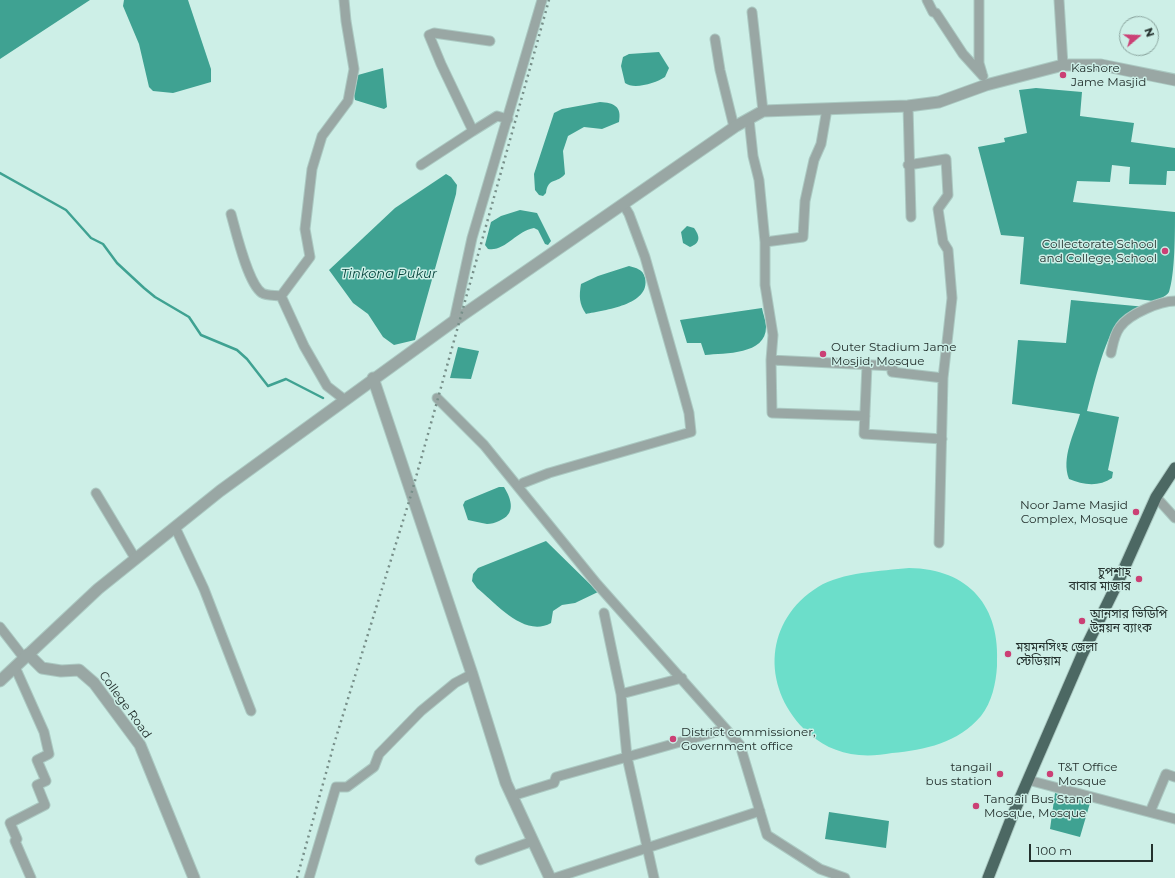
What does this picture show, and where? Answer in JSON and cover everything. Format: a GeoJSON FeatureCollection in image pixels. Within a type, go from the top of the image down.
{"type":"FeatureCollection","features":[{"type":"Feature","properties":{"kind":"highway"},"geometry":{"type":"LineString","coordinates":[[988,878],[1028,780],[1082,655],[1118,582],[1156,497],[1175,468]]}},
{"type":"Feature","properties":{"kind":"street"},"geometry":{"type":"LineString","coordinates":[[281,296],[310,257],[306,229],[312,169],[322,136],[348,101],[354,69],[344,0]]}},
{"type":"Feature","properties":{"kind":"street"},"geometry":{"type":"LineString","coordinates":[[454,321],[472,238],[542,0]]}},
{"type":"Feature","properties":{"kind":"street"},"geometry":{"type":"LineString","coordinates":[[927,0],[933,12],[936,13],[963,54],[985,81]]}},
{"type":"Feature","properties":{"kind":"street"},"geometry":{"type":"LineString","coordinates":[[979,0],[979,64],[985,81]]}},
{"type":"Feature","properties":{"kind":"street"},"geometry":{"type":"LineString","coordinates":[[1059,0],[1063,65]]}},
{"type":"Feature","properties":{"kind":"street"},"geometry":{"type":"LineString","coordinates":[[752,12],[763,111]]}},
{"type":"Feature","properties":{"kind":"street"},"geometry":{"type":"LineString","coordinates":[[473,131],[429,35],[434,33],[490,41]]}},
{"type":"Feature","properties":{"kind":"street"},"geometry":{"type":"LineString","coordinates":[[715,39],[720,70],[734,127]]}},
{"type":"Feature","properties":{"kind":"street"},"geometry":{"type":"LineString","coordinates":[[0,681],[98,589],[135,558],[220,492],[373,378],[454,321],[734,127],[763,111],[908,106],[939,102],[985,81],[1063,65],[1101,65],[1175,80]]}},
{"type":"Feature","properties":{"kind":"street"},"geometry":{"type":"LineString","coordinates":[[908,106],[908,166],[912,217]]}},
{"type":"Feature","properties":{"kind":"street"},"geometry":{"type":"LineString","coordinates":[[765,242],[803,237],[805,201],[814,160],[821,144],[827,109]]}},
{"type":"Feature","properties":{"kind":"street"},"geometry":{"type":"LineString","coordinates":[[421,165],[497,116],[508,119]]}},
{"type":"Feature","properties":{"kind":"street"},"geometry":{"type":"LineString","coordinates":[[749,119],[753,156],[759,180],[765,242],[765,285],[773,336],[771,360],[772,413],[865,416]]}},
{"type":"Feature","properties":{"kind":"street"},"geometry":{"type":"LineString","coordinates":[[908,166],[946,158],[948,195],[938,209],[943,242],[948,250],[952,298],[943,378],[939,543]]}},
{"type":"Feature","properties":{"kind":"street"},"geometry":{"type":"LineString","coordinates":[[523,483],[690,433],[692,430],[679,376],[645,257],[629,214],[623,204]]}},
{"type":"Feature","properties":{"kind":"street"},"geometry":{"type":"LineString","coordinates":[[231,214],[249,273],[258,288],[263,293],[281,296]]}},
{"type":"Feature","properties":{"kind":"street"},"geometry":{"type":"LineString","coordinates":[[281,296],[304,346],[327,386],[345,400]]}},
{"type":"Feature","properties":{"kind":"street"},"geometry":{"type":"LineString","coordinates":[[1111,353],[1115,334],[1121,325],[1137,313],[1168,301],[1175,301]]}},
{"type":"Feature","properties":{"kind":"street"},"geometry":{"type":"LineString","coordinates":[[771,360],[893,366],[892,372],[943,378]]}},
{"type":"Feature","properties":{"kind":"street"},"geometry":{"type":"LineString","coordinates":[[867,365],[864,434],[942,439]]}},
{"type":"Feature","properties":{"kind":"street"},"geometry":{"type":"LineString","coordinates":[[373,378],[472,674],[506,783],[550,878]]}},
{"type":"Feature","properties":{"kind":"street"},"geometry":{"type":"LineString","coordinates":[[437,398],[484,445],[597,584],[740,745],[767,835],[820,869],[845,878]]}},
{"type":"Feature","properties":{"kind":"street"},"geometry":{"type":"LineString","coordinates":[[96,492],[135,558]]}},
{"type":"Feature","properties":{"kind":"street"},"geometry":{"type":"LineString","coordinates":[[1156,497],[1175,518]]}},
{"type":"Feature","properties":{"kind":"street"},"geometry":{"type":"LineString","coordinates":[[176,527],[204,589],[251,711]]}},
{"type":"Feature","properties":{"kind":"street"},"geometry":{"type":"LineString","coordinates":[[604,613],[621,694],[627,757],[646,848],[654,878]]}},
{"type":"Feature","properties":{"kind":"street"},"geometry":{"type":"LineString","coordinates":[[0,627],[26,656]]}},
{"type":"Feature","properties":{"kind":"street","name":"College Road"},"geometry":{"type":"LineString","coordinates":[[26,656],[42,668],[61,671],[79,670],[94,683],[140,745],[194,878]]}},
{"type":"Feature","properties":{"kind":"street"},"geometry":{"type":"LineString","coordinates":[[15,667],[44,732],[49,754],[36,760],[46,780],[38,785],[45,805],[10,823],[18,839],[15,840],[31,878]]}},
{"type":"Feature","properties":{"kind":"street"},"geometry":{"type":"LineString","coordinates":[[309,878],[336,787],[347,787],[374,767],[379,754],[420,711],[454,683],[472,674]]}},
{"type":"Feature","properties":{"kind":"street"},"geometry":{"type":"LineString","coordinates":[[621,694],[682,678]]}},
{"type":"Feature","properties":{"kind":"street"},"geometry":{"type":"LineString","coordinates":[[512,796],[554,783],[556,776],[726,729]]}},
{"type":"Feature","properties":{"kind":"street"},"geometry":{"type":"LineString","coordinates":[[1150,812],[1166,774],[1175,777]]}},
{"type":"Feature","properties":{"kind":"street"},"geometry":{"type":"LineString","coordinates":[[1028,780],[1175,819]]}},
{"type":"Feature","properties":{"kind":"street"},"geometry":{"type":"LineString","coordinates":[[555,878],[760,811]]}},
{"type":"Feature","properties":{"kind":"street"},"geometry":{"type":"LineString","coordinates":[[480,860],[533,842]]}},
{"type":"Feature","properties":{"kind":"shaded area"},"geometry":{"type":"Polygon","coordinates":[[[909,568],[930,570],[949,575],[964,584],[977,595],[987,609],[993,626],[997,645],[996,679],[988,705],[981,716],[972,725],[962,733],[940,744],[917,750],[880,755],[859,755],[836,750],[816,739],[804,729],[790,712],[781,693],[776,673],[775,654],[779,635],[787,617],[800,601],[818,587],[838,578],[850,575],[909,568]]]}},
{"type":"Feature","properties":{"kind":"water"},"geometry":{"type":"Polygon","coordinates":[[[0,0],[90,0],[0,59],[0,0]]]}},
{"type":"Feature","properties":{"kind":"water"},"geometry":{"type":"Polygon","coordinates":[[[124,0],[188,0],[211,69],[211,82],[173,93],[153,91],[149,87],[139,44],[123,6],[124,0]]]}},
{"type":"Feature","properties":{"kind":"water"},"geometry":{"type":"Polygon","coordinates":[[[659,52],[669,68],[665,77],[639,86],[625,83],[621,66],[623,57],[629,54],[659,52]]]}},
{"type":"Feature","properties":{"kind":"water"},"geometry":{"type":"Polygon","coordinates":[[[383,68],[387,107],[384,109],[355,100],[354,95],[358,75],[383,68]]]}},
{"type":"Feature","properties":{"kind":"water"},"geometry":{"type":"Polygon","coordinates":[[[1036,88],[1082,92],[1080,116],[1134,123],[1131,142],[1175,148],[1175,171],[1167,171],[1166,185],[1129,184],[1130,167],[1112,165],[1110,182],[1077,181],[1073,202],[1175,212],[1174,253],[1171,284],[1168,294],[1164,297],[1153,301],[1020,284],[1024,237],[1001,235],[978,147],[1005,142],[1004,138],[1027,133],[1019,90],[1036,88]]]}},
{"type":"Feature","properties":{"kind":"water"},"geometry":{"type":"Polygon","coordinates":[[[600,102],[609,103],[616,106],[620,117],[619,122],[602,129],[584,127],[568,136],[563,151],[565,174],[549,185],[543,196],[539,195],[535,190],[534,174],[554,113],[562,109],[600,102]]]}},
{"type":"Feature","properties":{"kind":"water","name":"Tinkona Pukur"},"geometry":{"type":"Polygon","coordinates":[[[446,174],[451,177],[457,185],[456,194],[415,340],[394,345],[383,337],[368,314],[353,303],[329,270],[395,208],[446,174]]]}},
{"type":"Feature","properties":{"kind":"water"},"geometry":{"type":"Polygon","coordinates":[[[520,210],[537,213],[551,241],[548,245],[545,244],[538,230],[534,228],[522,233],[500,247],[488,249],[485,245],[491,222],[501,216],[520,210]]]}},
{"type":"Feature","properties":{"kind":"water"},"geometry":{"type":"Polygon","coordinates":[[[687,226],[694,228],[698,236],[698,241],[690,247],[683,243],[681,232],[687,226]]]}},
{"type":"Feature","properties":{"kind":"water"},"geometry":{"type":"Polygon","coordinates":[[[629,266],[639,269],[644,275],[645,287],[641,294],[634,300],[624,305],[586,314],[580,300],[581,284],[598,276],[629,266]]]}},
{"type":"Feature","properties":{"kind":"water"},"geometry":{"type":"Polygon","coordinates":[[[1071,300],[1146,307],[1126,315],[1117,324],[1111,334],[1101,360],[1087,411],[1119,417],[1108,470],[1113,472],[1112,478],[1096,484],[1085,484],[1069,479],[1067,471],[1067,454],[1080,414],[1012,404],[1018,340],[1066,343],[1071,300]]]}},
{"type":"Feature","properties":{"kind":"water"},"geometry":{"type":"Polygon","coordinates":[[[762,308],[766,325],[764,336],[759,343],[752,348],[733,353],[705,355],[701,343],[687,343],[680,320],[762,308]]]}},
{"type":"Feature","properties":{"kind":"water"},"geometry":{"type":"Polygon","coordinates":[[[458,347],[479,351],[471,379],[450,378],[458,347]]]}},
{"type":"Feature","properties":{"kind":"water"},"geometry":{"type":"Polygon","coordinates":[[[499,487],[504,487],[509,497],[511,506],[508,515],[499,521],[490,524],[468,520],[463,505],[465,501],[499,487]]]}},
{"type":"Feature","properties":{"kind":"water"},"geometry":{"type":"Polygon","coordinates":[[[546,541],[598,592],[575,603],[562,605],[553,611],[551,623],[541,626],[531,626],[511,617],[477,588],[472,581],[473,574],[478,568],[546,541]]]}},
{"type":"Feature","properties":{"kind":"water"},"geometry":{"type":"Polygon","coordinates":[[[1055,793],[1090,803],[1080,837],[1050,829],[1055,793]]]}},
{"type":"Feature","properties":{"kind":"water"},"geometry":{"type":"Polygon","coordinates":[[[829,812],[889,821],[886,848],[825,839],[829,812]]]}},
{"type":"Feature","properties":{"kind":"waterway"},"geometry":{"type":"LineString","coordinates":[[0,173],[66,210],[91,238],[103,244],[117,263],[144,288],[155,297],[189,317],[201,335],[237,350],[247,359],[268,386],[286,379],[323,398]]}},
{"type":"Feature","properties":{"kind":"railway"},"geometry":{"type":"LineString","coordinates":[[297,878],[334,744],[411,495],[549,0]]}},
{"type":"Feature","properties":{"kind":"place","name":"Kashore Jame Masjid"},"geometry":{"type":"Point","coordinates":[1063,75]}},
{"type":"Feature","properties":{"kind":"place","name":"Collectorate School and College, School"},"geometry":{"type":"Point","coordinates":[1165,251]}},
{"type":"Feature","properties":{"kind":"place","name":"Outer Stadium Jame Mosjid, Mosque"},"geometry":{"type":"Point","coordinates":[823,354]}},
{"type":"Feature","properties":{"kind":"place","name":"Noor Jame Masjid Complex, Mosque"},"geometry":{"type":"Point","coordinates":[1136,512]}},
{"type":"Feature","properties":{"kind":"place","name":"চুপশাহ বাবার মাজার"},"geometry":{"type":"Point","coordinates":[1139,579]}},
{"type":"Feature","properties":{"kind":"place","name":"আনসার ভিডিপি উন্নয়ন ব্যাংক"},"geometry":{"type":"Point","coordinates":[1082,621]}},
{"type":"Feature","properties":{"kind":"place","name":"ময়মনসিংহ জেলা স্টেডিয়াম"},"geometry":{"type":"Point","coordinates":[1008,654]}},
{"type":"Feature","properties":{"kind":"place","name":"District commissioner, Government office"},"geometry":{"type":"Point","coordinates":[673,739]}},
{"type":"Feature","properties":{"kind":"place","name":"tangail bus station"},"geometry":{"type":"Point","coordinates":[1000,774]}},
{"type":"Feature","properties":{"kind":"place","name":"T&T Office Mosque"},"geometry":{"type":"Point","coordinates":[1050,774]}},
{"type":"Feature","properties":{"kind":"place","name":"Tangail Bus Stand Mosque, Mosque"},"geometry":{"type":"Point","coordinates":[976,806]}}]}
